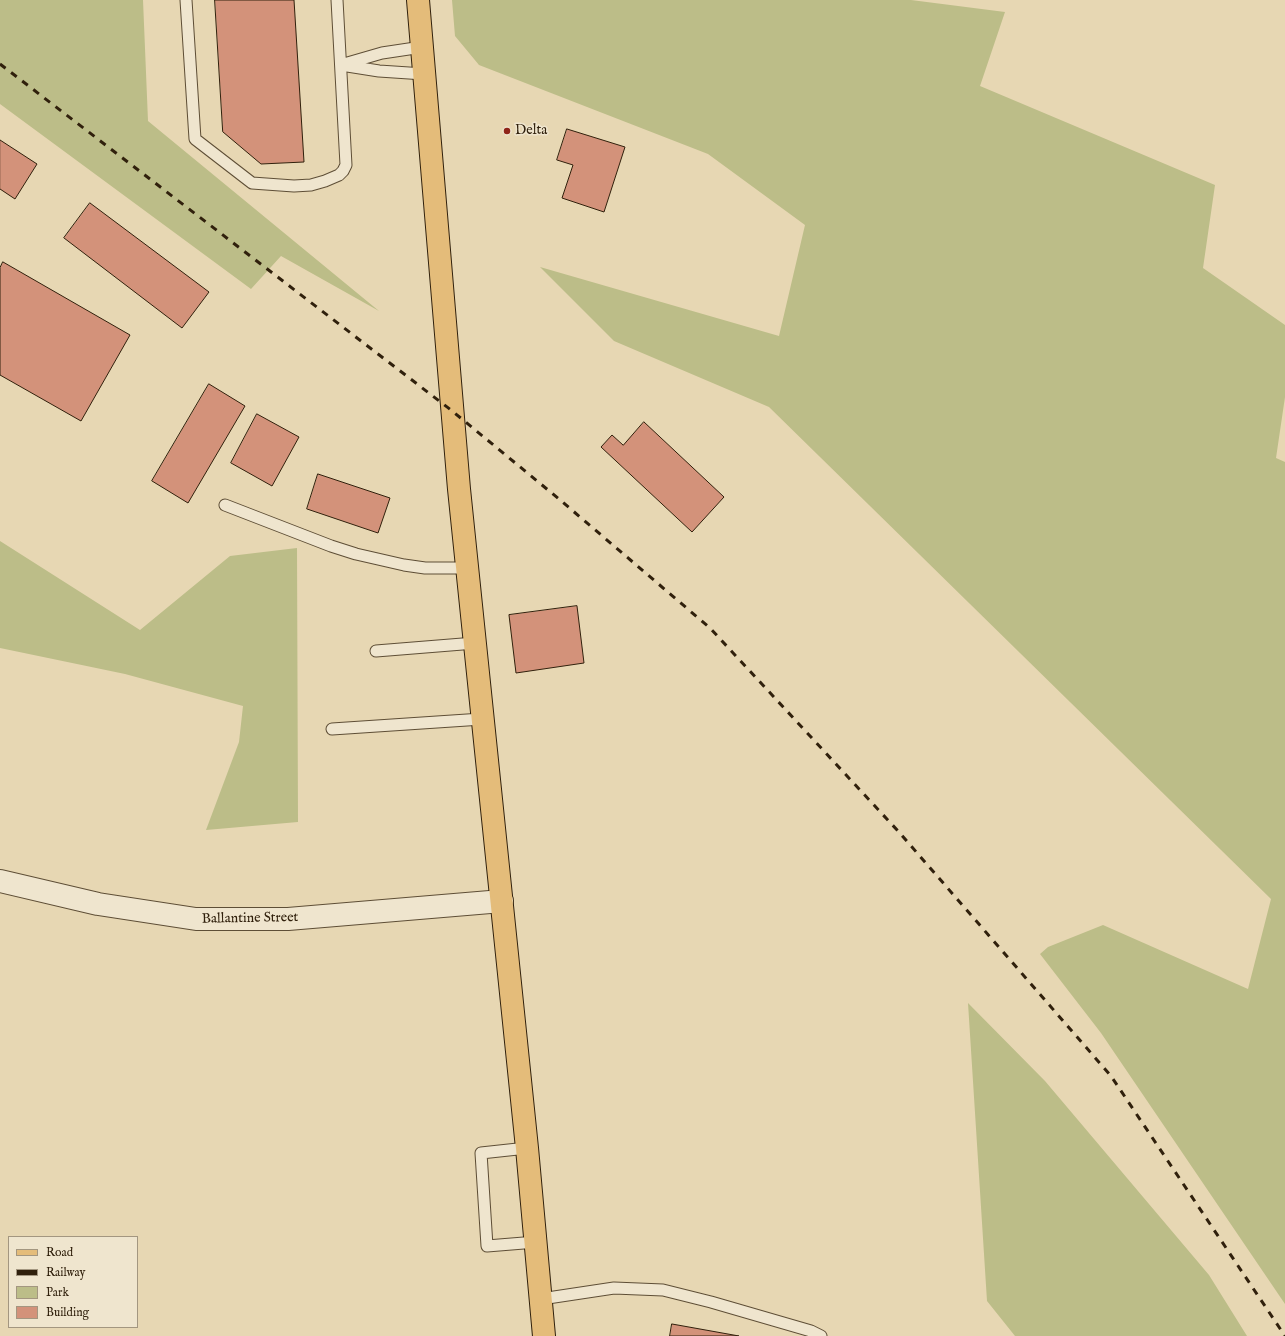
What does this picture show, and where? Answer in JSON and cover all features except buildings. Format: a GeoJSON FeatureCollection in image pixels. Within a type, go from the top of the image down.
{"type":"FeatureCollection","features":[{"type":"Feature","properties":{"kind":"main road"},"geometry":{"type":"LineString","coordinates":[[418,0],[451,410],[482,719],[528,1148],[544,1336]]}},
{"type":"Feature","properties":{"kind":"street","name":"Ballantine Street"},"geometry":{"type":"LineString","coordinates":[[0,881],[98,904],[196,920],[288,920],[502,901]]}},
{"type":"Feature","properties":{"kind":"lane"},"geometry":{"type":"LineString","coordinates":[[186,0],[195,139],[252,183],[294,186],[311,185],[325,180],[339,174],[343,171],[346,165],[337,0]]}},
{"type":"Feature","properties":{"kind":"lane"},"geometry":{"type":"LineString","coordinates":[[341,65],[382,53],[422,46]]}},
{"type":"Feature","properties":{"kind":"lane"},"geometry":{"type":"LineString","coordinates":[[341,65],[379,72],[424,74]]}},
{"type":"Feature","properties":{"kind":"lane"},"geometry":{"type":"LineString","coordinates":[[225,505],[331,546],[356,554],[404,565],[425,568],[467,568]]}},
{"type":"Feature","properties":{"kind":"lane"},"geometry":{"type":"LineString","coordinates":[[376,651],[475,643]]}},
{"type":"Feature","properties":{"kind":"lane"},"geometry":{"type":"LineString","coordinates":[[332,729],[482,719]]}},
{"type":"Feature","properties":{"kind":"lane"},"geometry":{"type":"LineString","coordinates":[[528,1148],[481,1153],[487,1246],[536,1242]]}},
{"type":"Feature","properties":{"kind":"lane"},"geometry":{"type":"LineString","coordinates":[[541,1299],[614,1288],[663,1290],[711,1302],[811,1331],[821,1336]]}},
{"type":"Feature","properties":{"kind":"green space"},"geometry":{"type":"Polygon","coordinates":[[[0,0],[143,0],[148,121],[379,311],[281,256],[251,289],[0,104],[0,0]]]}},
{"type":"Feature","properties":{"kind":"green space"},"geometry":{"type":"Polygon","coordinates":[[[452,0],[911,0],[1005,12],[980,86],[1215,185],[1203,268],[1285,325],[1285,397],[1276,458],[1285,462],[1285,1304],[1101,1033],[1040,954],[1048,947],[1103,925],[1248,989],[1271,899],[769,407],[614,341],[540,267],[779,336],[805,225],[708,154],[479,65],[455,36],[452,0]]]}},
{"type":"Feature","properties":{"kind":"green space"},"geometry":{"type":"Polygon","coordinates":[[[0,541],[140,630],[230,556],[297,548],[298,822],[206,830],[239,742],[243,706],[125,674],[0,648],[0,541]]]}},
{"type":"Feature","properties":{"kind":"green space"},"geometry":{"type":"Polygon","coordinates":[[[968,1003],[1045,1081],[1209,1275],[1247,1336],[1015,1336],[987,1301],[968,1003]]]}},
{"type":"Feature","properties":{"kind":"railway"},"geometry":{"type":"LineString","coordinates":[[0,64],[451,410],[559,499],[710,628],[898,831],[1111,1076],[1285,1336]]}},
{"type":"Feature","properties":{"kind":"place","name":"Delta"},"geometry":{"type":"Point","coordinates":[507,131]}}]}
